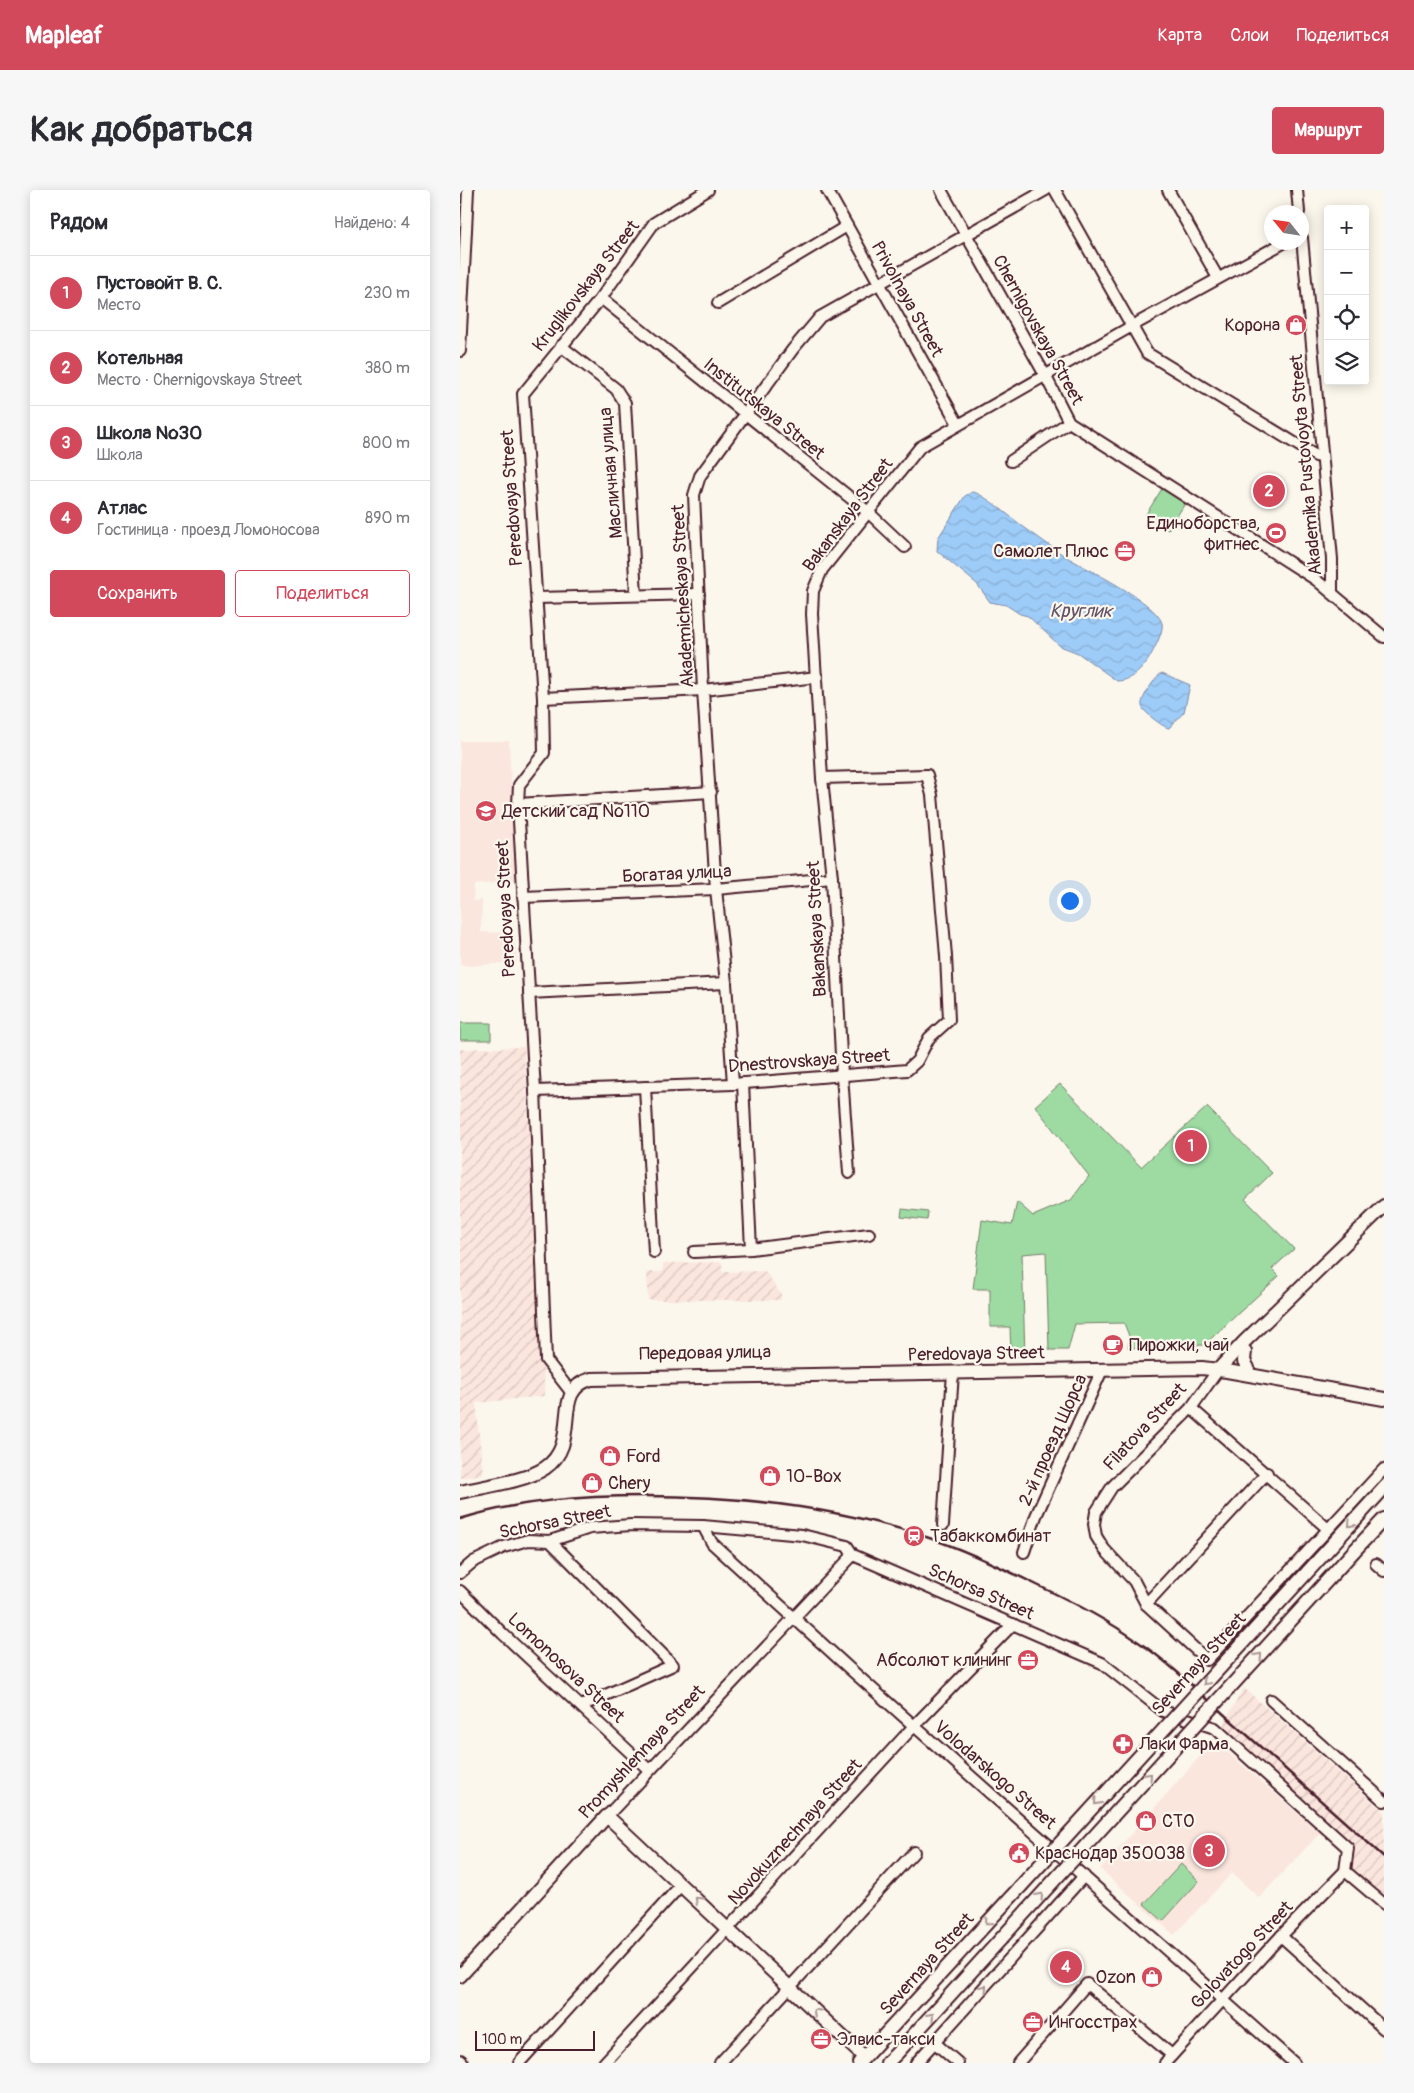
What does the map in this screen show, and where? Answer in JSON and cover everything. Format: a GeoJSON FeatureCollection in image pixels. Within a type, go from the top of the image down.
{"type":"FeatureCollection","features":[{"type":"Feature","properties":{"kind":"main road","name":"Filatova Street"},"geometry":{"type":"LineString","coordinates":[[1225,1368],[1384,1206]]}},
{"type":"Feature","properties":{"kind":"main road"},"geometry":{"type":"LineString","coordinates":[[1225,1368],[1245,1351],[1384,1216]]}},
{"type":"Feature","properties":{"kind":"main road"},"geometry":{"type":"LineString","coordinates":[[1245,1351],[1244,1361],[1248,1368]]}},
{"type":"Feature","properties":{"kind":"main road","name":"Передовая улица"},"geometry":{"type":"LineString","coordinates":[[569,1389],[576,1379],[587,1375],[645,1372],[1203,1363],[1225,1368]]}},
{"type":"Feature","properties":{"kind":"main road","name":"Peredovaya Street"},"geometry":{"type":"LineString","coordinates":[[1225,1368],[1384,1400]]}},
{"type":"Feature","properties":{"kind":"main road","name":"Peredovaya Street"},"geometry":{"type":"LineString","coordinates":[[569,1389],[592,1379],[1248,1368],[1384,1394]]}},
{"type":"Feature","properties":{"kind":"main road"},"geometry":{"type":"LineString","coordinates":[[460,1487],[520,1472],[543,1462],[554,1449],[559,1438],[563,1394],[569,1389]]}},
{"type":"Feature","properties":{"kind":"main road"},"geometry":{"type":"LineString","coordinates":[[460,1492],[522,1478],[546,1467],[554,1460],[564,1441],[569,1389]]}},
{"type":"Feature","properties":{"kind":"main road","name":"Severnaya Street"},"geometry":{"type":"LineString","coordinates":[[864,2061],[1384,1488]]}},
{"type":"Feature","properties":{"kind":"main road"},"geometry":{"type":"LineString","coordinates":[[887,2063],[1384,1519]]}},
{"type":"Feature","properties":{"kind":"main road"},"geometry":{"type":"LineString","coordinates":[[606,1816],[790,1987],[864,2061]]}},
{"type":"Feature","properties":{"kind":"main road","name":"Promyshlennaya Street"},"geometry":{"type":"LineString","coordinates":[[460,1976],[606,1816]]}},
{"type":"Feature","properties":{"kind":"street"},"geometry":{"type":"LineString","coordinates":[[460,351],[463,231],[468,190]]}},
{"type":"Feature","properties":{"kind":"street","name":"Kruglikovskaya Street"},"geometry":{"type":"LineString","coordinates":[[523,394],[560,346],[601,298],[654,223],[708,190]]}},
{"type":"Feature","properties":{"kind":"street","name":"Privolnaya Street"},"geometry":{"type":"LineString","coordinates":[[827,190],[958,424]]}},
{"type":"Feature","properties":{"kind":"street","name":"Chernigovskaya Street"},"geometry":{"type":"LineString","coordinates":[[941,190],[1045,375],[1069,422],[1259,542],[1332,592]]}},
{"type":"Feature","properties":{"kind":"street","name":"Akademicheskaya Street"},"geometry":{"type":"LineString","coordinates":[[751,1249],[738,1083],[716,889],[703,690],[694,495],[700,476],[793,349],[820,317],[1046,190]]}},
{"type":"Feature","properties":{"kind":"street"},"geometry":{"type":"LineString","coordinates":[[1055,190],[1148,352],[1316,456],[1322,457]]}},
{"type":"Feature","properties":{"kind":"street"},"geometry":{"type":"LineString","coordinates":[[1168,190],[1218,278]]}},
{"type":"Feature","properties":{"kind":"street"},"geometry":{"type":"LineString","coordinates":[[1297,190],[1298,205]]}},
{"type":"Feature","properties":{"kind":"street"},"geometry":{"type":"LineString","coordinates":[[718,303],[847,226]]}},
{"type":"Feature","properties":{"kind":"street","name":"Bakanskaya Street"},"geometry":{"type":"LineString","coordinates":[[849,1173],[832,878],[822,778],[812,614],[813,591],[822,570],[920,448],[958,424],[1270,250]]}},
{"type":"Feature","properties":{"kind":"street","name":"Akademika Pustovoyta Street"},"geometry":{"type":"LineString","coordinates":[[1303,250],[1332,559],[1332,592],[1384,637]]}},
{"type":"Feature","properties":{"kind":"street","name":"Institutskaya Street"},"geometry":{"type":"LineString","coordinates":[[601,298],[868,512],[906,548]]}},
{"type":"Feature","properties":{"kind":"street","name":"Масличная улица"},"geometry":{"type":"LineString","coordinates":[[560,346],[616,389],[625,403],[636,595]]}},
{"type":"Feature","properties":{"kind":"street","name":"Peredovaya Street"},"geometry":{"type":"LineString","coordinates":[[523,394],[543,698],[544,753],[518,786],[518,804],[535,1091],[546,1360],[569,1389]]}},
{"type":"Feature","properties":{"kind":"street"},"geometry":{"type":"LineString","coordinates":[[1012,461],[1069,422]]}},
{"type":"Feature","properties":{"kind":"street"},"geometry":{"type":"LineString","coordinates":[[537,598],[699,594]]}},
{"type":"Feature","properties":{"kind":"street"},"geometry":{"type":"LineString","coordinates":[[543,698],[703,690],[817,677]]}},
{"type":"Feature","properties":{"kind":"street","name":"Dnestrovskaya Street"},"geometry":{"type":"LineString","coordinates":[[535,1091],[738,1083],[908,1070],[917,1060],[929,1038],[949,1020],[946,956],[932,795],[927,774],[822,778]]}},
{"type":"Feature","properties":{"kind":"street"},"geometry":{"type":"LineString","coordinates":[[518,804],[711,792]]}},
{"type":"Feature","properties":{"kind":"street","name":"Богатая улица"},"geometry":{"type":"LineString","coordinates":[[523,897],[716,889],[832,878]]}},
{"type":"Feature","properties":{"kind":"street"},"geometry":{"type":"LineString","coordinates":[[529,993],[726,983]]}},
{"type":"Feature","properties":{"kind":"street"},"geometry":{"type":"LineString","coordinates":[[646,1087],[654,1252]]}},
{"type":"Feature","properties":{"kind":"street"},"geometry":{"type":"LineString","coordinates":[[694,1252],[751,1249],[869,1234]]}},
{"type":"Feature","properties":{"kind":"street","name":"Filatova Street"},"geometry":{"type":"LineString","coordinates":[[1225,1368],[1191,1408],[1112,1487],[1096,1512],[1094,1524],[1096,1536],[1104,1549],[1134,1581],[1146,1604],[1207,1660],[1328,1529]]}},
{"type":"Feature","properties":{"kind":"street","name":"2-й проезд Щорса"},"geometry":{"type":"LineString","coordinates":[[1024,1552],[1036,1516],[1102,1370]]}},
{"type":"Feature","properties":{"kind":"street"},"geometry":{"type":"LineString","coordinates":[[943,1525],[952,1372]]}},
{"type":"Feature","properties":{"kind":"street"},"geometry":{"type":"LineString","coordinates":[[1191,1408],[1328,1529],[1384,1469]]}},
{"type":"Feature","properties":{"kind":"street"},"geometry":{"type":"LineString","coordinates":[[1146,1604],[1266,1473]]}},
{"type":"Feature","properties":{"kind":"street","name":"Schorsa Street"},"geometry":{"type":"LineString","coordinates":[[460,1573],[472,1562],[504,1547],[528,1540],[550,1541],[590,1528],[631,1525],[703,1526],[802,1535],[847,1546],[853,1555],[1102,1663],[1163,1711],[1215,1728],[1348,1848],[1345,1871]]}},
{"type":"Feature","properties":{"kind":"street","name":"Volodarskogo Street"},"geometry":{"type":"LineString","coordinates":[[703,1526],[712,1543],[793,1617],[1294,2063]]}},
{"type":"Feature","properties":{"kind":"street"},"geometry":{"type":"LineString","coordinates":[[550,1541],[674,1664],[581,1706]]}},
{"type":"Feature","properties":{"kind":"street","name":"Promyshlennaya Street"},"geometry":{"type":"LineString","coordinates":[[606,1816],[853,1555]]}},
{"type":"Feature","properties":{"kind":"street","name":"Lomonosova Street"},"geometry":{"type":"LineString","coordinates":[[460,1591],[649,1770]]}},
{"type":"Feature","properties":{"kind":"street","name":"Novokuznechnaya Street"},"geometry":{"type":"LineString","coordinates":[[604,2063],[914,1726],[1013,1624]]}},
{"type":"Feature","properties":{"kind":"street"},"geometry":{"type":"LineString","coordinates":[[1271,1700],[1384,1801]]}},
{"type":"Feature","properties":{"kind":"street"},"geometry":{"type":"LineString","coordinates":[[720,2063],[914,1852]]}},
{"type":"Feature","properties":{"kind":"street"},"geometry":{"type":"LineString","coordinates":[[1345,1871],[1384,1904]]}},
{"type":"Feature","properties":{"kind":"street","name":"Golovatogo Street"},"geometry":{"type":"LineString","coordinates":[[1168,2059],[1345,1871]]}},
{"type":"Feature","properties":{"kind":"street"},"geometry":{"type":"LineString","coordinates":[[916,2063],[1084,1876]]}},
{"type":"Feature","properties":{"kind":"street"},"geometry":{"type":"LineString","coordinates":[[519,2063],[681,1885]]}},
{"type":"Feature","properties":{"kind":"street"},"geometry":{"type":"LineString","coordinates":[[1282,1936],[1384,2029]]}},
{"type":"Feature","properties":{"kind":"street"},"geometry":{"type":"LineString","coordinates":[[1018,2063],[1088,1984],[1168,2059]]}},
{"type":"Feature","properties":{"kind":"street"},"geometry":{"type":"LineString","coordinates":[[935,2043],[958,2063]]}},
{"type":"Feature","properties":{"kind":"shaded area","name":"Детский сад №110"},"geometry":{"type":"Polygon","coordinates":[[[460,741],[509,741],[516,881],[474,885],[473,901],[482,900],[481,932],[514,933],[517,962],[471,966],[460,965],[460,741]]]}},
{"type":"Feature","properties":{"kind":"shaded area"},"geometry":{"type":"Polygon","coordinates":[[[524,1047],[545,1396],[476,1403],[483,1474],[460,1478],[460,1049],[524,1047]]]}},
{"type":"Feature","properties":{"kind":"shaded area"},"geometry":{"type":"Polygon","coordinates":[[[722,1262],[722,1272],[765,1271],[781,1294],[781,1300],[648,1300],[647,1272],[663,1272],[663,1263],[722,1262]]]}},
{"type":"Feature","properties":{"kind":"shaded area"},"geometry":{"type":"Polygon","coordinates":[[[1244,1688],[1384,1812],[1384,1908],[1346,1874],[1353,1843],[1222,1726],[1244,1688]]]}},
{"type":"Feature","properties":{"kind":"shaded area"},"geometry":{"type":"Polygon","coordinates":[[[1209,1746],[1222,1747],[1320,1833],[1259,1898],[1232,1873],[1174,1935],[1100,1869],[1209,1746]]]}},
{"type":"Feature","properties":{"kind":"green space"},"geometry":{"type":"Polygon","coordinates":[[[1163,487],[1186,502],[1168,530],[1145,516],[1163,487]]]}},
{"type":"Feature","properties":{"kind":"green space"},"geometry":{"type":"Polygon","coordinates":[[[460,1023],[491,1023],[491,1040],[460,1040],[460,1023]]]}},
{"type":"Feature","properties":{"kind":"green space"},"geometry":{"type":"Polygon","coordinates":[[[1060,1084],[1141,1167],[1207,1107],[1272,1173],[1245,1199],[1294,1249],[1272,1269],[1279,1276],[1204,1345],[1128,1348],[1129,1336],[1124,1323],[1075,1324],[1068,1350],[1049,1350],[1046,1252],[1022,1254],[1025,1357],[1011,1356],[1010,1327],[990,1327],[990,1289],[973,1289],[982,1220],[1012,1225],[1017,1202],[1033,1216],[1071,1200],[1089,1176],[1035,1106],[1060,1084]]]}},
{"type":"Feature","properties":{"kind":"green space"},"geometry":{"type":"Polygon","coordinates":[[[902,1209],[928,1212],[927,1220],[901,1217],[902,1209]]]}},
{"type":"Feature","properties":{"kind":"green space"},"geometry":{"type":"Polygon","coordinates":[[[1181,1864],[1199,1881],[1163,1921],[1144,1904],[1181,1864]]]}},
{"type":"Feature","properties":{"kind":"water","name":"Круглик"},"geometry":{"type":"Polygon","coordinates":[[[972,492],[983,496],[1065,556],[1119,586],[1157,614],[1162,623],[1160,635],[1148,660],[1137,673],[1128,679],[1117,681],[1078,653],[1060,646],[1028,616],[1020,614],[1006,605],[990,602],[977,584],[937,551],[938,538],[965,496],[972,492]]]}},
{"type":"Feature","properties":{"kind":"water"},"geometry":{"type":"Polygon","coordinates":[[[1162,673],[1190,685],[1184,712],[1169,728],[1154,719],[1142,706],[1143,698],[1149,688],[1162,673]]]}},
{"type":"Feature","properties":{"kind":"railway"},"geometry":{"type":"LineString","coordinates":[[460,1519],[506,1507],[552,1500],[622,1496],[680,1496],[783,1504],[851,1516],[933,1539],[978,1557],[1063,1597],[1101,1618],[1150,1650],[1384,1857]]}},
{"type":"Feature","properties":{"kind":"place","name":"Корона"},"geometry":{"type":"Point","coordinates":[1296,325]}},
{"type":"Feature","properties":{"kind":"place","name":"Котельная"},"geometry":{"type":"Point","coordinates":[1269,491]}},
{"type":"Feature","properties":{"kind":"place","name":"Единоборства, фитнес"},"geometry":{"type":"Point","coordinates":[1276,533]}},
{"type":"Feature","properties":{"kind":"place","name":"Самолет Плюс"},"geometry":{"type":"Point","coordinates":[1125,551]}},
{"type":"Feature","properties":{"kind":"place","name":"Детский сад №110"},"geometry":{"type":"Point","coordinates":[486,811]}},
{"type":"Feature","properties":{"kind":"place","name":"Пустовойт В. С."},"geometry":{"type":"Point","coordinates":[1191,1146]}},
{"type":"Feature","properties":{"kind":"place","name":"Пирожки, чай"},"geometry":{"type":"Point","coordinates":[1113,1345]}},
{"type":"Feature","properties":{"kind":"place","name":"Ford"},"geometry":{"type":"Point","coordinates":[610,1456]}},
{"type":"Feature","properties":{"kind":"place","name":"10-Box"},"geometry":{"type":"Point","coordinates":[770,1476]}},
{"type":"Feature","properties":{"kind":"place","name":"Chery"},"geometry":{"type":"Point","coordinates":[592,1483]}},
{"type":"Feature","properties":{"kind":"place","name":"Табаккомбинат"},"geometry":{"type":"Point","coordinates":[914,1536]}},
{"type":"Feature","properties":{"kind":"place","name":"Абсолют клининг"},"geometry":{"type":"Point","coordinates":[1028,1660]}},
{"type":"Feature","properties":{"kind":"place","name":"Лаки Фарма"},"geometry":{"type":"Point","coordinates":[1123,1744]}},
{"type":"Feature","properties":{"kind":"place","name":"СТО"},"geometry":{"type":"Point","coordinates":[1146,1821]}},
{"type":"Feature","properties":{"kind":"place","name":"Школа №30"},"geometry":{"type":"Point","coordinates":[1209,1851]}},
{"type":"Feature","properties":{"kind":"place","name":"Краснодар 350038"},"geometry":{"type":"Point","coordinates":[1019,1853]}},
{"type":"Feature","properties":{"kind":"place","name":"Атлас"},"geometry":{"type":"Point","coordinates":[1066,1967]}},
{"type":"Feature","properties":{"kind":"place","name":"Ozon"},"geometry":{"type":"Point","coordinates":[1152,1977]}},
{"type":"Feature","properties":{"kind":"place","name":"Ингосстрах"},"geometry":{"type":"Point","coordinates":[1033,2022]}},
{"type":"Feature","properties":{"kind":"place","name":"Элвис-такси"},"geometry":{"type":"Point","coordinates":[821,2039]}}]}
